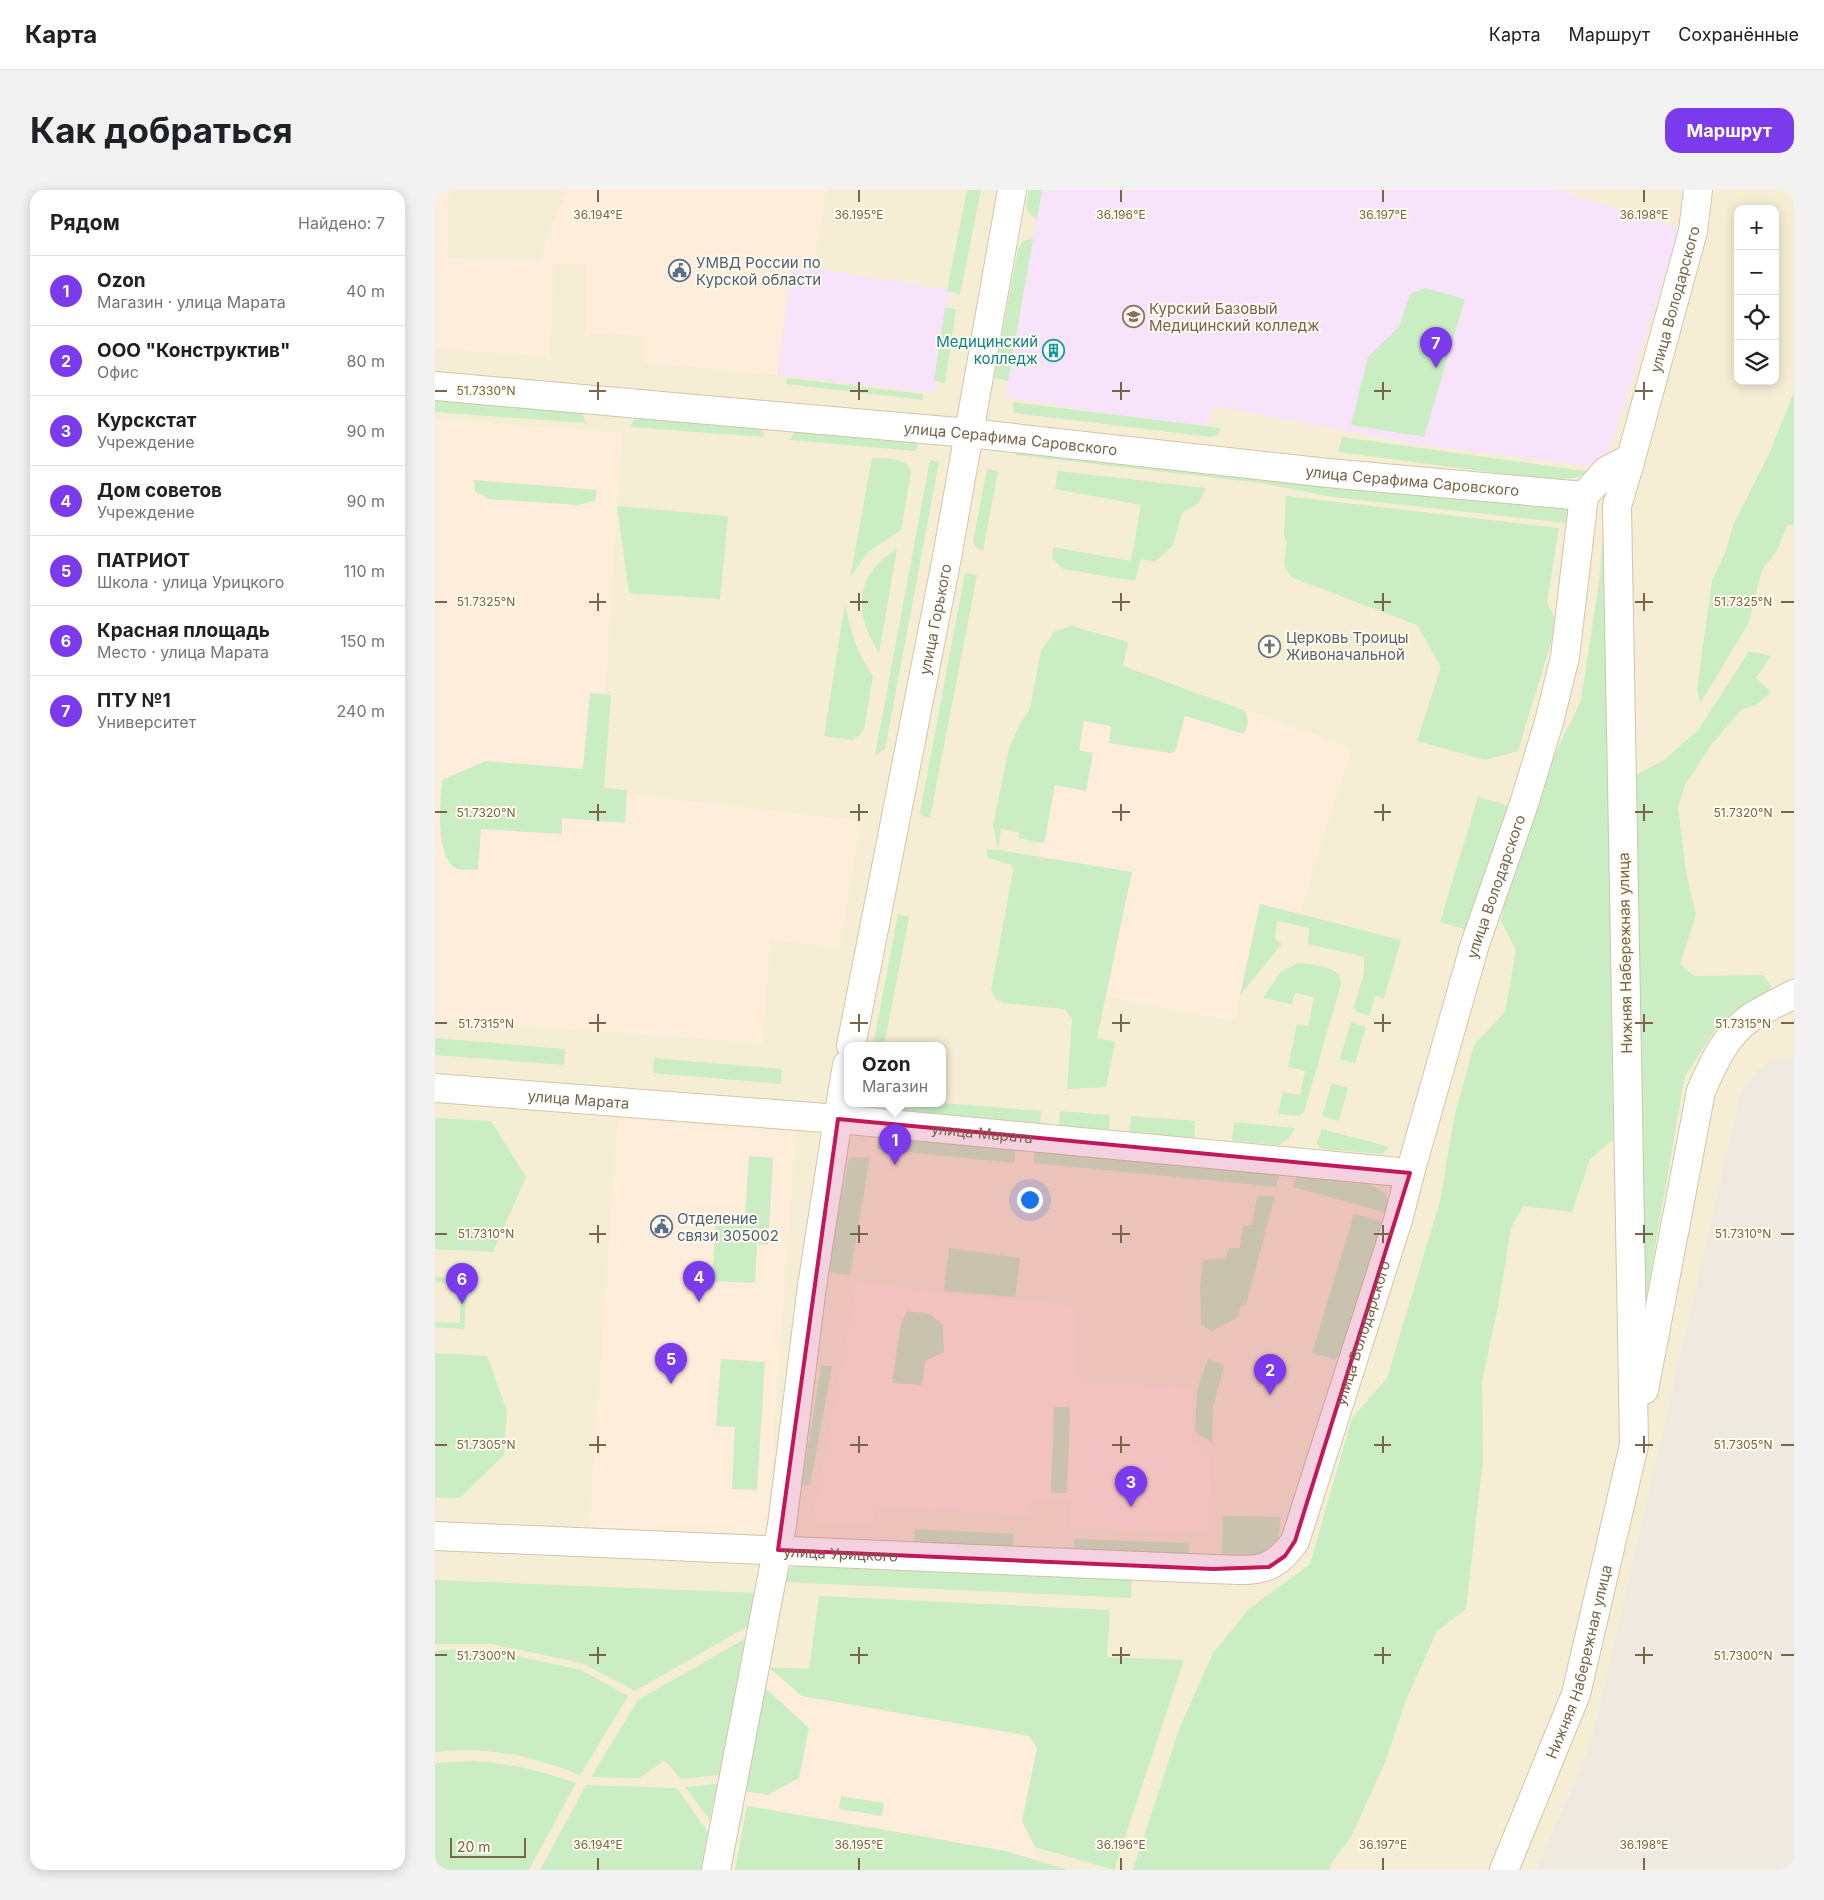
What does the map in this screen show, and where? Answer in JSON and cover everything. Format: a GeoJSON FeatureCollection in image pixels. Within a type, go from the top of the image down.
{"type":"FeatureCollection","features":[{"type":"Feature","properties":{"kind":"street","name":"улица Горького"},"geometry":{"type":"LineString","coordinates":[[852,1042],[947,557],[1012,190]]}},
{"type":"Feature","properties":{"kind":"street","name":"улица Володарского"},"geometry":{"type":"LineString","coordinates":[[1630,462],[1693,231],[1698,190]]}},
{"type":"Feature","properties":{"kind":"street","name":"улица Серафима Саровского"},"geometry":{"type":"LineString","coordinates":[[435,386],[969,433],[1328,473],[1583,496]]}},
{"type":"Feature","properties":{"kind":"street"},"geometry":{"type":"LineString","coordinates":[[1583,496],[1606,471],[1623,462],[1630,462]]}},
{"type":"Feature","properties":{"kind":"street","name":"Нижняя Набережная улица"},"geometry":{"type":"LineString","coordinates":[[1630,462],[1617,506],[1633,1445]]}},
{"type":"Feature","properties":{"kind":"street","name":"улица Володарского"},"geometry":{"type":"LineString","coordinates":[[1248,1570],[1269,1567],[1285,1556],[1295,1541],[1398,1220],[1475,944],[1524,804],[1549,722],[1565,657],[1583,496]]}},
{"type":"Feature","properties":{"kind":"street","name":"Нижняя Набережная улица"},"geometry":{"type":"LineString","coordinates":[[1503,1870],[1576,1694],[1633,1445],[1701,1091],[1715,1059],[1730,1037],[1750,1018],[1794,989]]}},
{"type":"Feature","properties":{"kind":"street"},"geometry":{"type":"LineString","coordinates":[[716,1870],[778,1550],[812,1286],[844,1081]]}},
{"type":"Feature","properties":{"kind":"street","name":"улица Марата"},"geometry":{"type":"LineString","coordinates":[[435,1088],[837,1119],[1410,1173]]}},
{"type":"Feature","properties":{"kind":"street","name":"улица Урицкого"},"geometry":{"type":"LineString","coordinates":[[435,1536],[1248,1570]]}},
{"type":"Feature","properties":{"kind":"highlighted area"},"geometry":{"type":"Polygon","coordinates":[[[838,1119],[1410,1173],[1295,1541],[1285,1556],[1269,1567],[1213,1569],[778,1550],[838,1119]]]}},
{"type":"Feature","properties":{"kind":"shaded area"},"geometry":{"type":"Polygon","coordinates":[[[435,190],[1794,190],[1794,1057],[1779,1059],[1598,1713],[1581,1768],[1535,1870],[435,1870],[435,190]]]}},
{"type":"Feature","properties":{"kind":"shaded area"},"geometry":{"type":"Polygon","coordinates":[[[435,190],[449,190],[447,259],[539,261],[552,223],[568,190],[827,190],[813,268],[791,271],[777,375],[644,362],[644,336],[586,332],[587,265],[554,263],[550,356],[435,349],[435,190]]]}},
{"type":"Feature","properties":{"kind":"shaded area"},"geometry":{"type":"Polygon","coordinates":[[[1042,190],[1555,190],[1680,228],[1604,468],[1421,445],[1213,406],[1206,431],[1005,397],[1042,190]]]}},
{"type":"Feature","properties":{"kind":"shaded area"},"geometry":{"type":"Polygon","coordinates":[[[813,268],[950,290],[936,393],[777,375],[791,271],[813,268]]]}},
{"type":"Feature","properties":{"kind":"shaded area"},"geometry":{"type":"Polygon","coordinates":[[[435,419],[622,433],[599,791],[861,821],[839,949],[771,938],[762,1043],[435,1019],[435,419]]]}},
{"type":"Feature","properties":{"kind":"shaded area"},"geometry":{"type":"Polygon","coordinates":[[[1099,634],[1128,642],[1123,666],[1352,748],[1296,924],[1258,914],[1235,1021],[1102,996],[1039,861],[1052,777],[1099,634]]]}},
{"type":"Feature","properties":{"kind":"shaded area"},"geometry":{"type":"Polygon","coordinates":[[[1794,1057],[1794,1870],[1535,1870],[1581,1768],[1598,1713],[1741,1092],[1757,1070],[1773,1059],[1794,1057]]]}},
{"type":"Feature","properties":{"kind":"shaded area"},"geometry":{"type":"Polygon","coordinates":[[[618,1119],[796,1132],[766,1534],[589,1527],[618,1119]]]}},
{"type":"Feature","properties":{"kind":"shaded area"},"geometry":{"type":"Polygon","coordinates":[[[857,1282],[915,1290],[1077,1306],[1079,1383],[1167,1386],[1193,1391],[1192,1438],[1210,1454],[1208,1532],[1069,1528],[1071,1499],[1031,1499],[1029,1515],[877,1506],[873,1524],[812,1521],[857,1282]]]}},
{"type":"Feature","properties":{"kind":"shaded area"},"geometry":{"type":"Polygon","coordinates":[[[768,1667],[803,1696],[1029,1736],[1037,1748],[1022,1821],[1035,1847],[1033,1859],[1006,1851],[747,1806],[743,1791],[768,1795],[763,1686],[768,1667]]]}},
{"type":"Feature","properties":{"kind":"green space"},"geometry":{"type":"Polygon","coordinates":[[[967,190],[981,190],[960,294],[947,291],[967,190]]]}},
{"type":"Feature","properties":{"kind":"green space"},"geometry":{"type":"Polygon","coordinates":[[[1029,190],[1042,190],[1037,219],[1029,213],[1027,207],[1029,190]]]}},
{"type":"Feature","properties":{"kind":"green space"},"geometry":{"type":"Polygon","coordinates":[[[1033,239],[1008,381],[994,378],[1018,249],[1023,241],[1033,239]]]}},
{"type":"Feature","properties":{"kind":"green space"},"geometry":{"type":"Polygon","coordinates":[[[1425,288],[1465,299],[1424,437],[1351,425],[1368,357],[1399,327],[1410,294],[1425,288]]]}},
{"type":"Feature","properties":{"kind":"green space"},"geometry":{"type":"Polygon","coordinates":[[[945,308],[956,309],[945,383],[934,381],[945,308]]]}},
{"type":"Feature","properties":{"kind":"green space"},"geometry":{"type":"Polygon","coordinates":[[[787,378],[923,394],[923,400],[786,384],[787,378]]]}},
{"type":"Feature","properties":{"kind":"green space"},"geometry":{"type":"Polygon","coordinates":[[[1794,392],[1794,526],[1788,524],[1776,552],[1762,570],[1749,622],[1700,704],[1697,690],[1712,581],[1725,553],[1734,523],[1769,454],[1794,392]]]}},
{"type":"Feature","properties":{"kind":"green space"},"geometry":{"type":"Polygon","coordinates":[[[435,401],[582,412],[586,423],[435,412],[435,401]]]}},
{"type":"Feature","properties":{"kind":"green space"},"geometry":{"type":"Polygon","coordinates":[[[1013,402],[1221,428],[1217,436],[1211,437],[1014,413],[1013,402]]]}},
{"type":"Feature","properties":{"kind":"green space"},"geometry":{"type":"Polygon","coordinates":[[[636,417],[760,426],[765,437],[630,427],[636,417]]]}},
{"type":"Feature","properties":{"kind":"green space"},"geometry":{"type":"Polygon","coordinates":[[[796,430],[918,440],[916,451],[790,440],[796,430]]]}},
{"type":"Feature","properties":{"kind":"green space"},"geometry":{"type":"Polygon","coordinates":[[[1342,437],[1591,472],[1575,478],[1554,479],[1338,452],[1342,437]]]}},
{"type":"Feature","properties":{"kind":"green space"},"geometry":{"type":"Polygon","coordinates":[[[1017,446],[1568,508],[1567,523],[1332,497],[1261,483],[1016,455],[1017,446]]]}},
{"type":"Feature","properties":{"kind":"green space"},"geometry":{"type":"Polygon","coordinates":[[[872,458],[901,461],[909,468],[911,473],[901,530],[868,552],[850,578],[872,458]]]}},
{"type":"Feature","properties":{"kind":"green space"},"geometry":{"type":"Polygon","coordinates":[[[930,460],[939,462],[885,749],[875,755],[930,460]]]}},
{"type":"Feature","properties":{"kind":"green space"},"geometry":{"type":"Polygon","coordinates":[[[987,469],[998,471],[983,551],[976,547],[973,541],[987,469]]]}},
{"type":"Feature","properties":{"kind":"green space"},"geometry":{"type":"Polygon","coordinates":[[[1058,471],[1206,488],[1199,503],[1182,513],[1173,545],[1155,562],[1141,559],[1135,581],[1063,569],[1052,558],[1053,547],[1131,561],[1141,505],[1055,489],[1058,471]]]}},
{"type":"Feature","properties":{"kind":"green space"},"geometry":{"type":"Polygon","coordinates":[[[474,480],[597,490],[595,501],[578,505],[489,499],[475,491],[474,480]]]}},
{"type":"Feature","properties":{"kind":"green space"},"geometry":{"type":"Polygon","coordinates":[[[1286,496],[1559,528],[1547,602],[1557,623],[1518,751],[1485,760],[1417,741],[1441,667],[1417,625],[1291,577],[1284,565],[1287,542],[1284,534],[1286,496]]]}},
{"type":"Feature","properties":{"kind":"green space"},"geometry":{"type":"Polygon","coordinates":[[[617,506],[728,516],[720,599],[629,593],[617,506]]]}},
{"type":"Feature","properties":{"kind":"green space"},"geometry":{"type":"Polygon","coordinates":[[[1605,513],[1613,1140],[1590,1159],[1572,1212],[1523,1206],[1511,1228],[1499,1302],[1482,1381],[1483,1460],[1466,1609],[1437,1631],[1406,1700],[1386,1760],[1351,1837],[1330,1865],[1329,1870],[1133,1870],[1179,1729],[1213,1653],[1249,1609],[1310,1564],[1352,1418],[1387,1378],[1440,1201],[1454,1118],[1474,1045],[1505,1012],[1516,950],[1501,921],[1521,832],[1581,700],[1599,582],[1605,513]]]}},
{"type":"Feature","properties":{"kind":"green space"},"geometry":{"type":"Polygon","coordinates":[[[897,549],[879,653],[865,623],[862,595],[872,570],[897,549]]]}},
{"type":"Feature","properties":{"kind":"green space"},"geometry":{"type":"Polygon","coordinates":[[[965,573],[977,575],[930,818],[922,816],[920,813],[965,573]]]}},
{"type":"Feature","properties":{"kind":"green space"},"geometry":{"type":"Polygon","coordinates":[[[845,603],[855,641],[873,676],[864,729],[859,736],[852,740],[824,736],[845,603]]]}},
{"type":"Feature","properties":{"kind":"green space"},"geometry":{"type":"Polygon","coordinates":[[[1072,626],[1128,642],[1123,666],[1246,711],[1248,723],[1244,734],[1185,716],[1175,752],[1170,753],[1109,743],[1111,726],[1084,721],[1079,750],[1093,753],[1086,791],[1055,785],[1044,843],[1018,838],[1019,832],[1001,829],[998,850],[993,825],[1009,748],[1021,722],[1030,709],[1041,651],[1055,631],[1072,626]]]}},
{"type":"Feature","properties":{"kind":"green space"},"geometry":{"type":"Polygon","coordinates":[[[1749,651],[1771,656],[1756,678],[1771,692],[1756,705],[1741,710],[1711,745],[1685,785],[1678,807],[1686,873],[1696,914],[1680,964],[1694,976],[1763,975],[1772,987],[1718,1025],[1685,1076],[1642,1321],[1632,777],[1664,760],[1699,729],[1749,651]]]}},
{"type":"Feature","properties":{"kind":"green space"},"geometry":{"type":"Polygon","coordinates":[[[590,693],[611,695],[604,788],[627,790],[625,823],[562,818],[562,834],[481,829],[478,870],[455,868],[444,851],[440,828],[442,780],[486,761],[583,769],[590,693]]]}},
{"type":"Feature","properties":{"kind":"green space"},"geometry":{"type":"Polygon","coordinates":[[[1478,797],[1511,806],[1468,930],[1440,922],[1478,797]]]}},
{"type":"Feature","properties":{"kind":"green space"},"geometry":{"type":"Polygon","coordinates":[[[986,849],[1132,872],[1097,1038],[1115,1042],[1106,1087],[1067,1089],[1072,1019],[1065,1009],[1003,1003],[996,999],[991,990],[1013,871],[1012,865],[988,858],[986,849]]]}},
{"type":"Feature","properties":{"kind":"green space"},"geometry":{"type":"Polygon","coordinates":[[[1260,904],[1401,940],[1384,998],[1375,996],[1369,1016],[1357,1012],[1354,1006],[1364,973],[1364,957],[1308,944],[1309,928],[1277,921],[1275,939],[1282,944],[1240,995],[1260,904]]]}},
{"type":"Feature","properties":{"kind":"green space"},"geometry":{"type":"Polygon","coordinates":[[[898,914],[909,917],[885,1042],[874,1042],[898,914]]]}},
{"type":"Feature","properties":{"kind":"green space"},"geometry":{"type":"Polygon","coordinates":[[[1297,963],[1330,969],[1340,975],[1341,984],[1304,1112],[1299,1116],[1278,1114],[1283,1092],[1300,1095],[1305,1071],[1288,1067],[1297,1024],[1308,1026],[1314,997],[1295,993],[1292,1004],[1263,998],[1281,972],[1297,963]]]}},
{"type":"Feature","properties":{"kind":"green space"},"geometry":{"type":"Polygon","coordinates":[[[1351,1022],[1366,1027],[1355,1063],[1340,1059],[1351,1022]]]}},
{"type":"Feature","properties":{"kind":"green space"},"geometry":{"type":"Polygon","coordinates":[[[435,1038],[565,1049],[564,1065],[435,1055],[435,1038]]]}},
{"type":"Feature","properties":{"kind":"green space"},"geometry":{"type":"Polygon","coordinates":[[[654,1058],[782,1069],[781,1084],[653,1073],[654,1058]]]}},
{"type":"Feature","properties":{"kind":"green space"},"geometry":{"type":"Polygon","coordinates":[[[1332,1083],[1348,1088],[1339,1121],[1322,1116],[1332,1083]]]}},
{"type":"Feature","properties":{"kind":"green space"},"geometry":{"type":"Polygon","coordinates":[[[946,1103],[1041,1111],[1040,1125],[907,1113],[900,1107],[946,1107],[946,1103]]]}},
{"type":"Feature","properties":{"kind":"green space"},"geometry":{"type":"Polygon","coordinates":[[[1060,1111],[1110,1115],[1109,1131],[1059,1126],[1060,1111]]]}},
{"type":"Feature","properties":{"kind":"green space"},"geometry":{"type":"Polygon","coordinates":[[[1131,1116],[1195,1121],[1194,1140],[1129,1134],[1131,1116]]]}},
{"type":"Feature","properties":{"kind":"green space"},"geometry":{"type":"Polygon","coordinates":[[[435,1118],[491,1121],[526,1177],[493,1252],[435,1249],[435,1118]]]}},
{"type":"Feature","properties":{"kind":"green space"},"geometry":{"type":"Polygon","coordinates":[[[1234,1122],[1295,1128],[1289,1138],[1279,1145],[1232,1141],[1234,1122]]]}},
{"type":"Feature","properties":{"kind":"green space"},"geometry":{"type":"Polygon","coordinates":[[[1322,1129],[1390,1147],[1381,1154],[1323,1149],[1317,1143],[1322,1129]]]}},
{"type":"Feature","properties":{"kind":"green space"},"geometry":{"type":"Polygon","coordinates":[[[878,1134],[1015,1148],[1014,1163],[877,1149],[878,1134]]]}},
{"type":"Feature","properties":{"kind":"green space"},"geometry":{"type":"Polygon","coordinates":[[[1034,1151],[1280,1173],[1276,1187],[1034,1163],[1034,1151]]]}},
{"type":"Feature","properties":{"kind":"green space"},"geometry":{"type":"Polygon","coordinates":[[[749,1156],[773,1158],[768,1245],[757,1244],[755,1283],[712,1281],[716,1216],[745,1217],[749,1156]]]}},
{"type":"Feature","properties":{"kind":"green space"},"geometry":{"type":"Polygon","coordinates":[[[870,1157],[850,1275],[827,1272],[849,1158],[870,1157]]]}},
{"type":"Feature","properties":{"kind":"green space"},"geometry":{"type":"Polygon","coordinates":[[[1296,1176],[1365,1182],[1386,1193],[1391,1214],[1293,1187],[1296,1176]]]}},
{"type":"Feature","properties":{"kind":"green space"},"geometry":{"type":"Polygon","coordinates":[[[1257,1196],[1275,1196],[1246,1305],[1240,1306],[1238,1317],[1212,1331],[1201,1325],[1200,1290],[1203,1260],[1226,1258],[1229,1248],[1240,1248],[1243,1226],[1252,1225],[1257,1196]]]}},
{"type":"Feature","properties":{"kind":"green space"},"geometry":{"type":"Polygon","coordinates":[[[1354,1214],[1389,1223],[1348,1350],[1334,1359],[1312,1353],[1354,1214]]]}},
{"type":"Feature","properties":{"kind":"green space"},"geometry":{"type":"Polygon","coordinates":[[[949,1248],[1020,1258],[1015,1297],[944,1291],[949,1248]]]}},
{"type":"Feature","properties":{"kind":"green space"},"geometry":{"type":"Polygon","coordinates":[[[435,1277],[467,1279],[464,1329],[435,1327],[435,1322],[460,1323],[461,1284],[435,1282],[435,1277]]]}},
{"type":"Feature","properties":{"kind":"green space"},"geometry":{"type":"Polygon","coordinates":[[[907,1311],[930,1314],[943,1325],[944,1352],[925,1361],[922,1385],[892,1383],[901,1323],[907,1311]]]}},
{"type":"Feature","properties":{"kind":"green space"},"geometry":{"type":"Polygon","coordinates":[[[435,1353],[487,1356],[507,1411],[504,1455],[460,1498],[435,1497],[435,1353]]]}},
{"type":"Feature","properties":{"kind":"green space"},"geometry":{"type":"Polygon","coordinates":[[[721,1359],[765,1362],[757,1490],[732,1489],[735,1427],[716,1426],[721,1359]]]}},
{"type":"Feature","properties":{"kind":"green space"},"geometry":{"type":"Polygon","coordinates":[[[1208,1359],[1224,1365],[1213,1408],[1212,1442],[1195,1432],[1197,1390],[1208,1359]]]}},
{"type":"Feature","properties":{"kind":"green space"},"geometry":{"type":"Polygon","coordinates":[[[821,1366],[832,1366],[810,1485],[802,1484],[821,1366]]]}},
{"type":"Feature","properties":{"kind":"green space"},"geometry":{"type":"Polygon","coordinates":[[[1054,1407],[1070,1407],[1067,1493],[1051,1493],[1054,1407]]]}},
{"type":"Feature","properties":{"kind":"green space"},"geometry":{"type":"Polygon","coordinates":[[[1223,1516],[1281,1517],[1278,1540],[1253,1561],[1228,1560],[1222,1553],[1223,1516]]]}},
{"type":"Feature","properties":{"kind":"green space"},"geometry":{"type":"Polygon","coordinates":[[[915,1529],[1014,1534],[1013,1547],[914,1543],[915,1529]]]}},
{"type":"Feature","properties":{"kind":"green space"},"geometry":{"type":"Polygon","coordinates":[[[1074,1539],[1189,1543],[1189,1555],[1074,1552],[1074,1539]]]}},
{"type":"Feature","properties":{"kind":"green space"},"geometry":{"type":"Polygon","coordinates":[[[798,1565],[1132,1577],[1131,1598],[782,1582],[787,1571],[798,1565]]]}},
{"type":"Feature","properties":{"kind":"green space"},"geometry":{"type":"Polygon","coordinates":[[[435,1580],[758,1593],[750,1625],[635,1691],[582,1663],[491,1644],[435,1644],[435,1580]]]}},
{"type":"Feature","properties":{"kind":"green space"},"geometry":{"type":"Polygon","coordinates":[[[819,1596],[1110,1610],[1107,1657],[1184,1660],[1114,1870],[1035,1847],[1022,1821],[1037,1748],[1029,1736],[802,1696],[768,1667],[809,1669],[819,1596]]]}},
{"type":"Feature","properties":{"kind":"green space"},"geometry":{"type":"Polygon","coordinates":[[[748,1637],[719,1775],[681,1779],[664,1760],[640,1778],[591,1777],[638,1700],[748,1637]]]}},
{"type":"Feature","properties":{"kind":"green space"},"geometry":{"type":"Polygon","coordinates":[[[455,1649],[490,1650],[581,1670],[628,1696],[580,1775],[526,1757],[492,1751],[455,1750],[435,1752],[435,1651],[455,1649]]]}},
{"type":"Feature","properties":{"kind":"green space"},"geometry":{"type":"Polygon","coordinates":[[[763,1686],[809,1728],[799,1778],[768,1795],[743,1791],[763,1686]]]}},
{"type":"Feature","properties":{"kind":"green space"},"geometry":{"type":"Polygon","coordinates":[[[472,1761],[525,1768],[576,1783],[529,1870],[435,1870],[435,1763],[472,1761]]]}},
{"type":"Feature","properties":{"kind":"green space"},"geometry":{"type":"Polygon","coordinates":[[[717,1784],[710,1820],[685,1787],[717,1784]]]}},
{"type":"Feature","properties":{"kind":"green space"},"geometry":{"type":"Polygon","coordinates":[[[586,1785],[677,1788],[708,1832],[701,1870],[540,1870],[586,1785]]]}},
{"type":"Feature","properties":{"kind":"green space"},"geometry":{"type":"Polygon","coordinates":[[[841,1796],[884,1803],[882,1816],[839,1809],[841,1796]]]}},
{"type":"Feature","properties":{"kind":"green space"},"geometry":{"type":"Polygon","coordinates":[[[747,1806],[1006,1851],[1068,1870],[735,1870],[747,1806]]]}},
{"type":"Feature","properties":{"kind":"place","name":"УМВД России по Курской области"},"geometry":{"type":"Point","coordinates":[680,271]}},
{"type":"Feature","properties":{"kind":"place","name":"Курский Базовый Медицинский колледж"},"geometry":{"type":"Point","coordinates":[1133,317]}},
{"type":"Feature","properties":{"kind":"place","name":"Медицинский колледж"},"geometry":{"type":"Point","coordinates":[1054,350]}},
{"type":"Feature","properties":{"kind":"place","name":"ПТУ №1"},"geometry":{"type":"Point","coordinates":[1436,368]}},
{"type":"Feature","properties":{"kind":"place","name":"Церковь Троицы Живоначальной"},"geometry":{"type":"Point","coordinates":[1270,646]}},
{"type":"Feature","properties":{"kind":"place","name":"Ozon"},"geometry":{"type":"Point","coordinates":[895,1165]}},
{"type":"Feature","properties":{"kind":"place","name":"Отделение связи 305002"},"geometry":{"type":"Point","coordinates":[661,1227]}},
{"type":"Feature","properties":{"kind":"place","name":"Дом советов"},"geometry":{"type":"Point","coordinates":[699,1302]}},
{"type":"Feature","properties":{"kind":"place","name":"Красная площадь"},"geometry":{"type":"Point","coordinates":[462,1304]}},
{"type":"Feature","properties":{"kind":"place","name":"ПАТРИОТ"},"geometry":{"type":"Point","coordinates":[671,1384]}},
{"type":"Feature","properties":{"kind":"place","name":"ООО \"Конструктив\""},"geometry":{"type":"Point","coordinates":[1270,1395]}},
{"type":"Feature","properties":{"kind":"place","name":"Курскстат"},"geometry":{"type":"Point","coordinates":[1131,1507]}}]}
